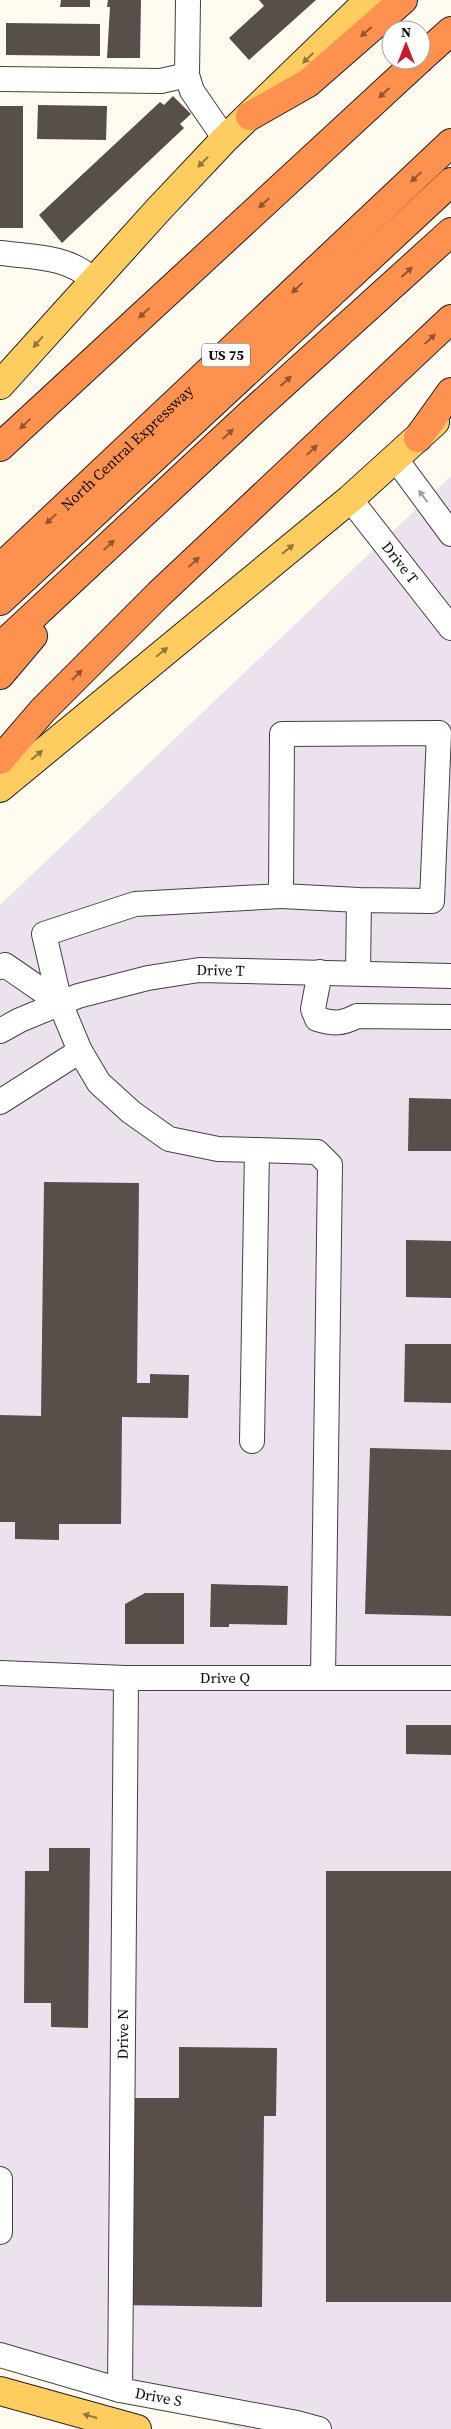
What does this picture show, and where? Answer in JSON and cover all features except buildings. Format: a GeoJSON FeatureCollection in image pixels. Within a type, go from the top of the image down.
{"type":"FeatureCollection","features":[{"type":"Feature","properties":{"kind":"highway"},"geometry":{"type":"LineString","coordinates":[[250,116],[308,84],[403,0]]}},
{"type":"Feature","properties":{"kind":"highway"},"geometry":{"type":"LineString","coordinates":[[431,49],[448,34]]}},
{"type":"Feature","properties":{"kind":"highway"},"geometry":{"type":"LineString","coordinates":[[0,447],[408,70]]}},
{"type":"Feature","properties":{"kind":"highway","name":"North Central Expressway"},"geometry":{"type":"LineString","coordinates":[[0,568],[451,143]]}},
{"type":"Feature","properties":{"kind":"highway"},"geometry":{"type":"LineString","coordinates":[[0,601],[445,186]]}},
{"type":"Feature","properties":{"kind":"highway"},"geometry":{"type":"LineString","coordinates":[[0,647],[243,420],[451,232]]}},
{"type":"Feature","properties":{"kind":"highway"},"geometry":{"type":"LineString","coordinates":[[0,760],[43,710],[159,594],[451,319]]}},
{"type":"Feature","properties":{"kind":"highway"},"geometry":{"type":"LineString","coordinates":[[418,438],[451,392]]}},
{"type":"Feature","properties":{"kind":"highway"},"geometry":{"type":"LineString","coordinates":[[0,675],[38,629],[74,578]]}},
{"type":"Feature","properties":{"kind":"main road"},"geometry":{"type":"LineString","coordinates":[[0,385],[94,280],[225,139],[368,0]]}},
{"type":"Feature","properties":{"kind":"main road"},"geometry":{"type":"LineString","coordinates":[[0,788],[350,499],[451,408]]}},
{"type":"Feature","properties":{"kind":"main road"},"geometry":{"type":"LineString","coordinates":[[0,2390],[137,2429]]}},
{"type":"Feature","properties":{"kind":"lane"},"geometry":{"type":"LineString","coordinates":[[188,0],[187,75],[192,91],[225,139]]}},
{"type":"Feature","properties":{"kind":"lane"},"geometry":{"type":"LineString","coordinates":[[0,79],[161,80],[187,75]]}},
{"type":"Feature","properties":{"kind":"lane"},"geometry":{"type":"LineString","coordinates":[[0,253],[51,258],[82,269],[94,280]]}},
{"type":"Feature","properties":{"kind":"lane"},"geometry":{"type":"LineString","coordinates":[[395,458],[451,534]]}},
{"type":"Feature","properties":{"kind":"lane","name":"Drive T"},"geometry":{"type":"LineString","coordinates":[[350,499],[451,628]]}},
{"type":"Feature","properties":{"kind":"lane"},"geometry":{"type":"LineString","coordinates":[[281,896],[282,734],[439,733],[432,901],[281,896],[136,904],[44,934],[60,1003],[80,1050],[99,1083],[131,1112],[169,1140],[218,1149],[317,1152],[330,1165],[323,1678]]}},
{"type":"Feature","properties":{"kind":"lane"},"geometry":{"type":"LineString","coordinates":[[358,973],[359,900]]}},
{"type":"Feature","properties":{"kind":"lane"},"geometry":{"type":"LineString","coordinates":[[0,967],[5,964],[60,1003]]}},
{"type":"Feature","properties":{"kind":"lane","name":"Drive T"},"geometry":{"type":"LineString","coordinates":[[0,1031],[20,1020],[78,996],[148,978],[199,970],[451,976]]}},
{"type":"Feature","properties":{"kind":"lane"},"geometry":{"type":"LineString","coordinates":[[320,972],[313,1010],[317,1019],[334,1024],[347,1022],[357,1016],[451,1017]]}},
{"type":"Feature","properties":{"kind":"lane"},"geometry":{"type":"LineString","coordinates":[[0,1102],[80,1050]]}},
{"type":"Feature","properties":{"kind":"lane"},"geometry":{"type":"LineString","coordinates":[[252,1440],[257,1150]]}},
{"type":"Feature","properties":{"kind":"lane","name":"Drive Q"},"geometry":{"type":"LineString","coordinates":[[0,1673],[126,1678],[451,1678]]}},
{"type":"Feature","properties":{"kind":"lane","name":"Drive N"},"geometry":{"type":"LineString","coordinates":[[120,2390],[126,1678]]}},
{"type":"Feature","properties":{"kind":"lane"},"geometry":{"type":"LineString","coordinates":[[0,2179],[0,2232]]}},
{"type":"Feature","properties":{"kind":"lane","name":"Drive S"},"geometry":{"type":"LineString","coordinates":[[0,2355],[120,2390],[297,2423],[319,2429]]}},
{"type":"Feature","properties":{"kind":"shaded area"},"geometry":{"type":"Polygon","coordinates":[[[451,476],[451,2429],[242,2429],[0,2355],[0,905],[451,476]]]}}]}
